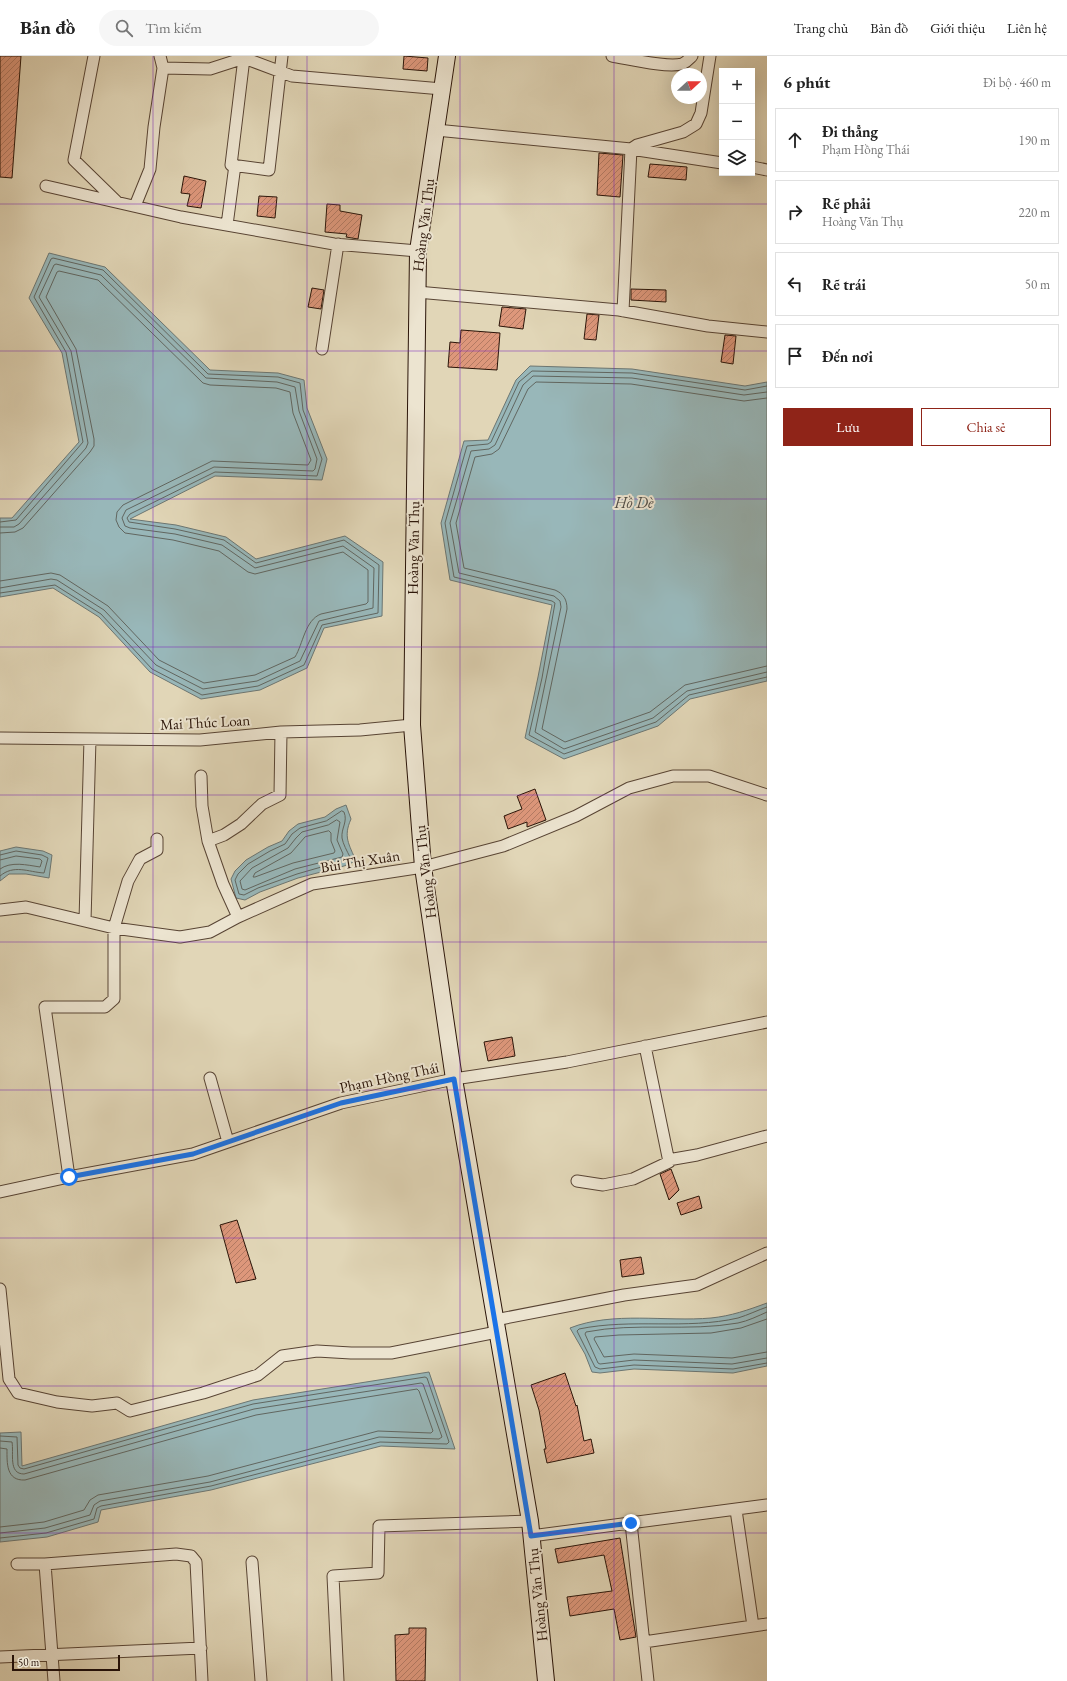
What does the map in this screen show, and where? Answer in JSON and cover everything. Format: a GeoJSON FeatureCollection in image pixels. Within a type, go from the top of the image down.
{"type":"FeatureCollection","features":[{"type":"Feature","properties":{"kind":"main road","name":"Hoàng Văn Thụ"},"geometry":{"type":"LineString","coordinates":[[447,56],[418,251],[412,725],[423,867],[454,1079],[531,1529],[546,1681]]}},
{"type":"Feature","properties":{"kind":"street"},"geometry":{"type":"LineString","coordinates":[[94,56],[74,160],[117,202]]}},
{"type":"Feature","properties":{"kind":"street"},"geometry":{"type":"LineString","coordinates":[[135,206],[150,169],[154,127],[164,68],[160,56]]}},
{"type":"Feature","properties":{"kind":"street"},"geometry":{"type":"LineString","coordinates":[[233,165],[269,170],[282,56]]}},
{"type":"Feature","properties":{"kind":"street"},"geometry":{"type":"LineString","coordinates":[[612,56],[669,64],[682,64],[688,61],[692,56]]}},
{"type":"Feature","properties":{"kind":"street"},"geometry":{"type":"LineString","coordinates":[[631,149],[637,145],[683,132],[696,124],[701,113],[709,56]]}},
{"type":"Feature","properties":{"kind":"street"},"geometry":{"type":"LineString","coordinates":[[164,68],[210,69],[244,57],[292,76],[442,89]]}},
{"type":"Feature","properties":{"kind":"street"},"geometry":{"type":"LineString","coordinates":[[227,225],[244,57]]}},
{"type":"Feature","properties":{"kind":"street"},"geometry":{"type":"LineString","coordinates":[[436,130],[631,149],[719,163]]}},
{"type":"Feature","properties":{"kind":"street"},"geometry":{"type":"LineString","coordinates":[[623,311],[631,149]]}},
{"type":"Feature","properties":{"kind":"street"},"geometry":{"type":"LineString","coordinates":[[755,168],[767,170]]}},
{"type":"Feature","properties":{"kind":"street"},"geometry":{"type":"LineString","coordinates":[[46,186],[181,217],[338,244],[418,251]]}},
{"type":"Feature","properties":{"kind":"street"},"geometry":{"type":"LineString","coordinates":[[322,349],[338,244]]}},
{"type":"Feature","properties":{"kind":"street"},"geometry":{"type":"LineString","coordinates":[[417,292],[623,311],[708,326],[767,332]]}},
{"type":"Feature","properties":{"kind":"street","name":"Mai Thúc Loan"},"geometry":{"type":"LineString","coordinates":[[0,738],[200,740],[281,732],[360,730],[412,725]]}},
{"type":"Feature","properties":{"kind":"street"},"geometry":{"type":"LineString","coordinates":[[208,842],[224,835],[241,824],[262,804],[280,795],[281,732]]}},
{"type":"Feature","properties":{"kind":"street"},"geometry":{"type":"LineString","coordinates":[[85,921],[90,739]]}},
{"type":"Feature","properties":{"kind":"street"},"geometry":{"type":"LineString","coordinates":[[201,776],[202,806],[208,842],[223,884],[238,917]]}},
{"type":"Feature","properties":{"kind":"street","name":"Bùi Thị Xuân"},"geometry":{"type":"LineString","coordinates":[[0,910],[26,907],[114,928],[180,937],[210,932],[238,917],[312,884],[423,867],[503,846],[576,816],[629,788],[673,776],[709,776],[767,795]]}},
{"type":"Feature","properties":{"kind":"street"},"geometry":{"type":"LineString","coordinates":[[69,1177],[45,1007],[105,1007],[114,999],[114,928],[128,881],[140,859],[157,850],[157,839]]}},
{"type":"Feature","properties":{"kind":"street","name":"Phạm Hồng Thái"},"geometry":{"type":"LineString","coordinates":[[0,1192],[69,1177],[193,1154],[341,1103],[454,1079],[567,1062],[767,1022]]}},
{"type":"Feature","properties":{"kind":"street"},"geometry":{"type":"LineString","coordinates":[[577,1181],[603,1185],[633,1179],[669,1162],[645,1046]]}},
{"type":"Feature","properties":{"kind":"street"},"geometry":{"type":"LineString","coordinates":[[210,1078],[228,1142]]}},
{"type":"Feature","properties":{"kind":"street"},"geometry":{"type":"LineString","coordinates":[[668,1160],[697,1156],[767,1136]]}},
{"type":"Feature","properties":{"kind":"street"},"geometry":{"type":"LineString","coordinates":[[0,1289],[4,1377],[18,1393],[57,1402],[92,1406],[117,1403],[130,1411],[203,1393],[258,1375],[282,1356],[317,1351],[391,1353],[624,1295],[697,1285],[767,1253]]}},
{"type":"Feature","properties":{"kind":"street"},"geometry":{"type":"LineString","coordinates":[[338,1681],[333,1576],[378,1573],[379,1526],[531,1529],[631,1523],[767,1505]]}},
{"type":"Feature","properties":{"kind":"street"},"geometry":{"type":"LineString","coordinates":[[736,1510],[753,1626]]}},
{"type":"Feature","properties":{"kind":"street"},"geometry":{"type":"LineString","coordinates":[[631,1523],[648,1681]]}},
{"type":"Feature","properties":{"kind":"street"},"geometry":{"type":"LineString","coordinates":[[17,1564],[45,1564],[176,1554],[191,1556],[196,1562],[202,1681]]}},
{"type":"Feature","properties":{"kind":"street"},"geometry":{"type":"LineString","coordinates":[[252,1562],[261,1681]]}},
{"type":"Feature","properties":{"kind":"street"},"geometry":{"type":"LineString","coordinates":[[45,1564],[54,1681]]}},
{"type":"Feature","properties":{"kind":"street"},"geometry":{"type":"LineString","coordinates":[[644,1642],[767,1624]]}},
{"type":"Feature","properties":{"kind":"street"},"geometry":{"type":"LineString","coordinates":[[0,1657],[201,1648]]}},
{"type":"Feature","properties":{"kind":"water"},"geometry":{"type":"Polygon","coordinates":[[[49,253],[105,267],[210,370],[278,373],[304,380],[307,408],[327,459],[322,480],[215,476],[130,519],[176,525],[226,537],[256,559],[345,536],[383,562],[382,616],[324,628],[307,668],[260,690],[201,699],[150,672],[99,617],[53,588],[0,597],[0,518],[12,518],[79,442],[62,353],[29,298],[49,253]]]}},
{"type":"Feature","properties":{"kind":"water","name":"Hồ Dè"},"geometry":{"type":"Polygon","coordinates":[[[530,366],[632,369],[745,386],[767,382],[767,681],[690,699],[658,726],[564,759],[525,738],[552,605],[450,580],[441,523],[464,441],[488,440],[516,380],[530,366]]]}},
{"type":"Feature","properties":{"kind":"water"},"geometry":{"type":"Polygon","coordinates":[[[346,805],[351,819],[347,836],[356,861],[344,866],[298,878],[260,892],[245,900],[236,898],[231,879],[235,871],[246,860],[268,847],[282,841],[289,831],[298,824],[325,817],[336,809],[346,805]]]}},
{"type":"Feature","properties":{"kind":"water"},"geometry":{"type":"Polygon","coordinates":[[[16,847],[43,851],[52,855],[49,878],[26,874],[9,874],[0,881],[0,851],[16,847]]]}},
{"type":"Feature","properties":{"kind":"water"},"geometry":{"type":"Polygon","coordinates":[[[767,1303],[767,1366],[733,1373],[634,1369],[600,1373],[592,1372],[585,1354],[570,1328],[587,1323],[622,1318],[711,1318],[726,1316],[767,1303]]]}},
{"type":"Feature","properties":{"kind":"water"},"geometry":{"type":"Polygon","coordinates":[[[429,1372],[455,1449],[381,1446],[211,1490],[101,1510],[98,1522],[47,1537],[0,1542],[0,1433],[21,1432],[22,1466],[253,1400],[429,1372]]]}},
{"type":"Feature","properties":{"kind":"building"},"geometry":{"type":"Polygon","coordinates":[[[0,56],[21,56],[12,178],[0,177],[0,56]]]}},
{"type":"Feature","properties":{"kind":"building"},"geometry":{"type":"Polygon","coordinates":[[[404,56],[428,58],[427,71],[403,69],[404,56]]]}},
{"type":"Feature","properties":{"kind":"building"},"geometry":{"type":"Polygon","coordinates":[[[599,153],[623,155],[620,197],[597,195],[599,153]]]}},
{"type":"Feature","properties":{"kind":"building"},"geometry":{"type":"Polygon","coordinates":[[[650,164],[687,167],[686,180],[648,177],[650,164]]]}},
{"type":"Feature","properties":{"kind":"building"},"geometry":{"type":"Polygon","coordinates":[[[184,176],[206,181],[201,208],[187,206],[190,194],[181,193],[184,176]]]}},
{"type":"Feature","properties":{"kind":"building"},"geometry":{"type":"Polygon","coordinates":[[[259,196],[277,197],[275,218],[257,216],[259,196]]]}},
{"type":"Feature","properties":{"kind":"building"},"geometry":{"type":"Polygon","coordinates":[[[327,204],[340,205],[340,211],[362,215],[358,239],[346,237],[347,234],[325,232],[327,204]]]}},
{"type":"Feature","properties":{"kind":"building"},"geometry":{"type":"Polygon","coordinates":[[[312,288],[324,290],[321,309],[308,307],[312,288]]]}},
{"type":"Feature","properties":{"kind":"building"},"geometry":{"type":"Polygon","coordinates":[[[631,289],[666,290],[666,302],[631,300],[631,289]]]}},
{"type":"Feature","properties":{"kind":"building"},"geometry":{"type":"Polygon","coordinates":[[[502,307],[526,309],[523,329],[499,326],[502,307]]]}},
{"type":"Feature","properties":{"kind":"building"},"geometry":{"type":"Polygon","coordinates":[[[587,314],[599,315],[596,340],[584,339],[587,314]]]}},
{"type":"Feature","properties":{"kind":"building"},"geometry":{"type":"Polygon","coordinates":[[[461,330],[500,333],[497,370],[448,367],[450,342],[460,343],[461,330]]]}},
{"type":"Feature","properties":{"kind":"building"},"geometry":{"type":"Polygon","coordinates":[[[725,335],[736,336],[733,364],[721,362],[725,335]]]}},
{"type":"Feature","properties":{"kind":"building"},"geometry":{"type":"Polygon","coordinates":[[[535,789],[546,820],[527,827],[527,822],[508,829],[504,816],[522,809],[517,796],[535,789]]]}},
{"type":"Feature","properties":{"kind":"building"},"geometry":{"type":"Polygon","coordinates":[[[512,1037],[515,1056],[488,1061],[484,1042],[512,1037]]]}},
{"type":"Feature","properties":{"kind":"building"},"geometry":{"type":"Polygon","coordinates":[[[671,1169],[679,1190],[669,1200],[660,1174],[671,1169]]]}},
{"type":"Feature","properties":{"kind":"building"},"geometry":{"type":"Polygon","coordinates":[[[699,1196],[702,1208],[681,1215],[677,1203],[699,1196]]]}},
{"type":"Feature","properties":{"kind":"building"},"geometry":{"type":"Polygon","coordinates":[[[237,1220],[256,1279],[236,1283],[220,1225],[237,1220]]]}},
{"type":"Feature","properties":{"kind":"building"},"geometry":{"type":"Polygon","coordinates":[[[641,1257],[644,1274],[622,1277],[620,1260],[641,1257]]]}},
{"type":"Feature","properties":{"kind":"building"},"geometry":{"type":"Polygon","coordinates":[[[565,1373],[576,1406],[577,1405],[584,1441],[591,1439],[594,1453],[547,1463],[539,1410],[531,1385],[565,1373]]]}},
{"type":"Feature","properties":{"kind":"building"},"geometry":{"type":"Polygon","coordinates":[[[620,1538],[636,1637],[620,1640],[614,1609],[570,1616],[567,1597],[612,1591],[604,1555],[558,1563],[555,1549],[620,1538]]]}},
{"type":"Feature","properties":{"kind":"building"},"geometry":{"type":"Polygon","coordinates":[[[409,1628],[426,1628],[425,1681],[396,1681],[395,1635],[409,1634],[409,1628]]]}},
{"type":"Feature","properties":{"kind":"route"},"geometry":{"type":"LineString","coordinates":[[69,1177],[193,1154],[341,1103],[454,1079],[530,1521],[531,1536],[631,1523]]}}]}
